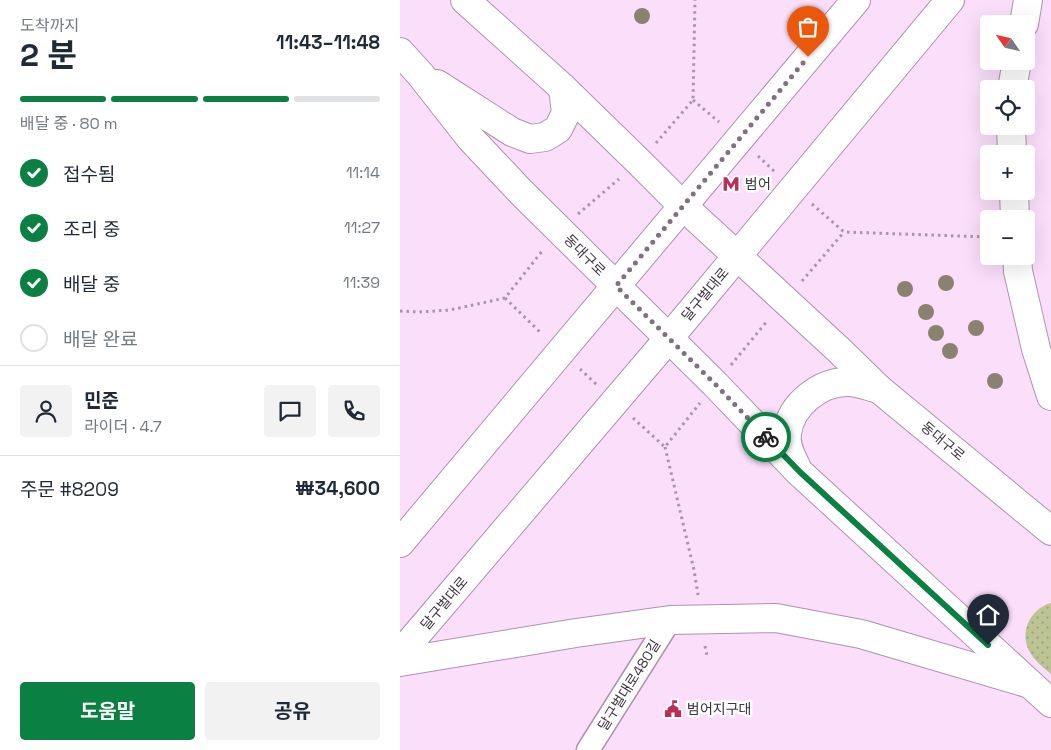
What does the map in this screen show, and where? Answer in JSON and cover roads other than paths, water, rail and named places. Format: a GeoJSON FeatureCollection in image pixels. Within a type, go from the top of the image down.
{"type":"FeatureCollection","features":[{"type":"Feature","properties":{"kind":"main road","name":"동대구로"},"geometry":{"type":"LineString","coordinates":[[465,0],[563,88],[682,206],[879,389],[1051,531]]}},
{"type":"Feature","properties":{"kind":"main road"},"geometry":{"type":"LineString","coordinates":[[400,543],[856,0]]}},
{"type":"Feature","properties":{"kind":"main road","name":"달구벌대로"},"geometry":{"type":"LineString","coordinates":[[400,654],[669,338],[950,0]]}},
{"type":"Feature","properties":{"kind":"main road"},"geometry":{"type":"LineString","coordinates":[[1026,15],[1028,0]]}},
{"type":"Feature","properties":{"kind":"main road","name":"동대구로"},"geometry":{"type":"LineString","coordinates":[[408,62],[471,139],[527,198],[735,404],[800,472],[1042,694]]}},
{"type":"Feature","properties":{"kind":"main road"},"geometry":{"type":"LineString","coordinates":[[408,62],[512,132],[530,139],[545,137],[558,129],[566,113],[563,88]]}},
{"type":"Feature","properties":{"kind":"main road"},"geometry":{"type":"LineString","coordinates":[[1018,265],[1036,349],[1051,396]]}},
{"type":"Feature","properties":{"kind":"main road"},"geometry":{"type":"LineString","coordinates":[[800,472],[788,451],[787,433],[792,416],[802,402],[816,391],[832,384],[849,382],[879,389]]}},
{"type":"Feature","properties":{"kind":"main road"},"geometry":{"type":"LineString","coordinates":[[400,662],[576,633],[670,620],[776,618],[861,634],[1042,694]]}},
{"type":"Feature","properties":{"kind":"street","name":"달구벌대로480길"},"geometry":{"type":"LineString","coordinates":[[588,750],[670,620]]}},
{"type":"Feature","properties":{"kind":"place","name":"범어"},"geometry":{"type":"Point","coordinates":[731,184]}},
{"type":"Feature","properties":{"kind":"place","name":"범어지구대"},"geometry":{"type":"Point","coordinates":[673,709]}}]}
